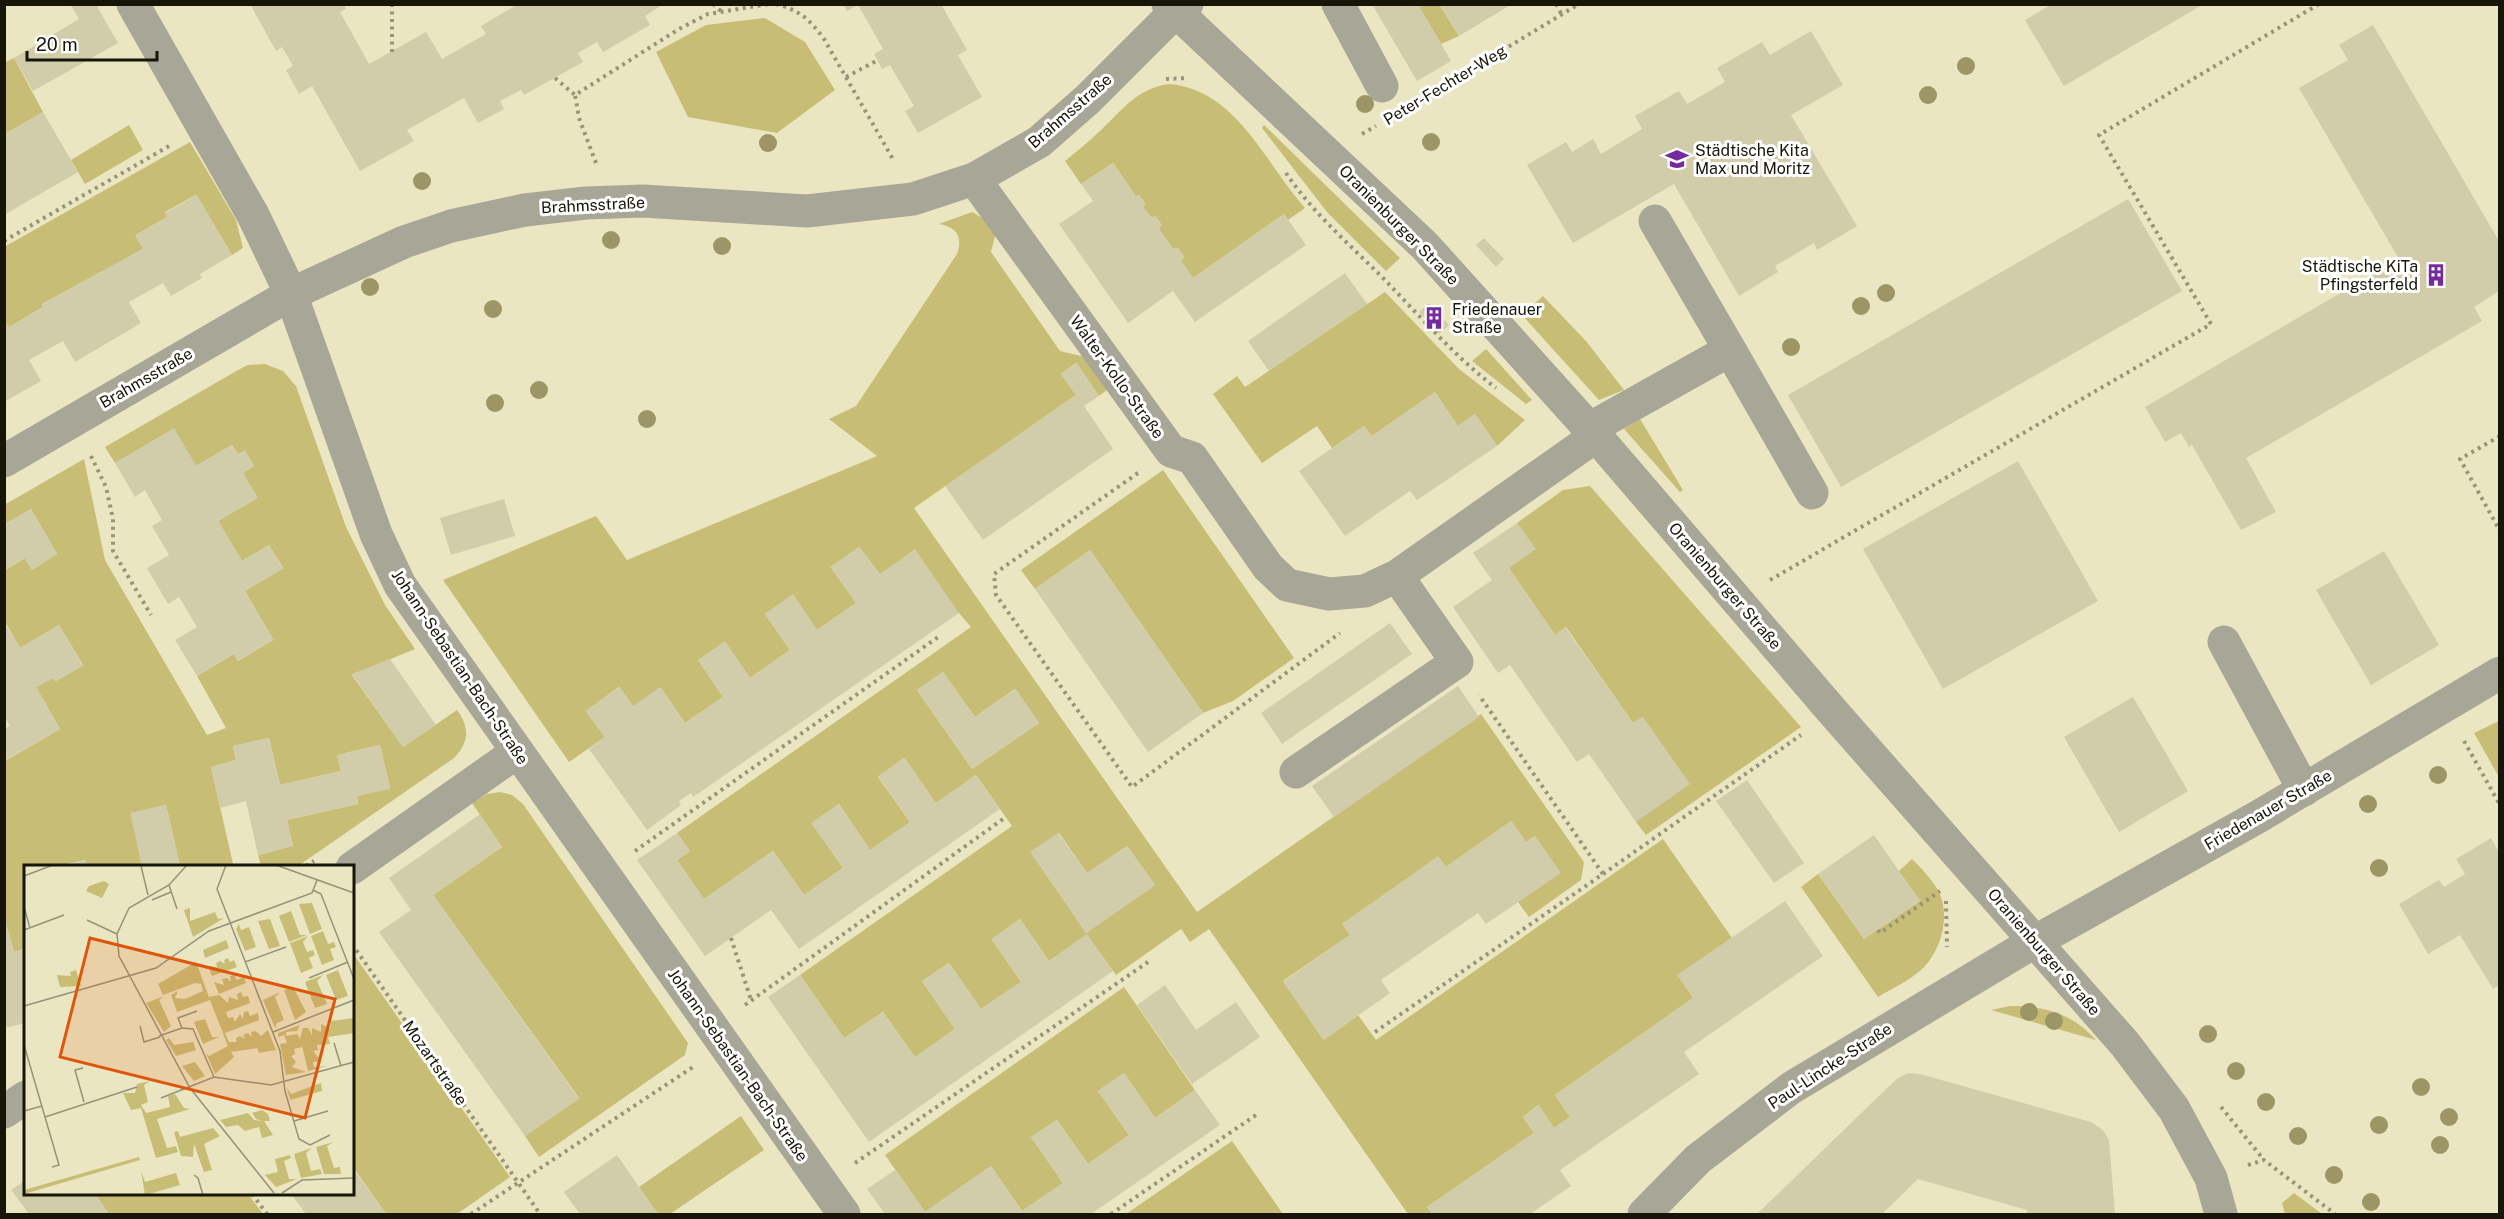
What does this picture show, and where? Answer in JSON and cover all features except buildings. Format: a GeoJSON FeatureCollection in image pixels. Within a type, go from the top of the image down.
{"type":"FeatureCollection","features":[{"type":"Feature","properties":{"kind":"street","name":"Johann-Sebastian-Bach-Straße"},"geometry":{"type":"LineString","coordinates":[[133,4],[253,215],[291,294],[376,534],[400,585],[844,1215]]}},
{"type":"Feature","properties":{"kind":"street"},"geometry":{"type":"LineString","coordinates":[[1338,4],[1382,86]]}},
{"type":"Feature","properties":{"kind":"street","name":"Oranienburger Straße"},"geometry":{"type":"LineString","coordinates":[[1177,7],[1425,246],[1593,433],[1833,712],[2125,1044],[2174,1109],[2211,1178],[2221,1215]]}},
{"type":"Feature","properties":{"kind":"street","name":"Brahmsstraße"},"geometry":{"type":"LineString","coordinates":[[4,461],[291,294],[404,242],[450,226],[525,210],[610,202],[643,201],[807,211],[913,199],[975,179],[1039,142],[1088,99],[1177,7]]}},
{"type":"Feature","properties":{"kind":"street","name":"Walter-Kollo-Straße"},"geometry":{"type":"LineString","coordinates":[[975,179],[1171,451],[1192,458],[1268,567],[1287,585],[1329,594],[1365,591],[1397,576],[1593,433],[1730,350]]}},
{"type":"Feature","properties":{"kind":"street"},"geometry":{"type":"LineString","coordinates":[[1655,221],[1812,493]]}},
{"type":"Feature","properties":{"kind":"street"},"geometry":{"type":"LineString","coordinates":[[1296,772],[1457,662],[1397,576]]}},
{"type":"Feature","properties":{"kind":"street"},"geometry":{"type":"LineString","coordinates":[[2224,642],[2304,790]]}},
{"type":"Feature","properties":{"kind":"street","name":"Friedenauer Straße"},"geometry":{"type":"LineString","coordinates":[[2034,942],[2304,790],[2499,674]]}},
{"type":"Feature","properties":{"kind":"street"},"geometry":{"type":"LineString","coordinates":[[354,867],[518,752]]}},
{"type":"Feature","properties":{"kind":"street","name":"Paul-Lincke-Straße"},"geometry":{"type":"LineString","coordinates":[[1644,1215],[1698,1159],[1791,1088],[2034,942]]}},
{"type":"Feature","properties":{"kind":"street"},"geometry":{"type":"LineString","coordinates":[[4,1112],[24,1098]]}},
{"type":"Feature","properties":{"kind":"path"},"geometry":{"type":"LineString","coordinates":[[392,4],[392,52]]}},
{"type":"Feature","properties":{"kind":"path"},"geometry":{"type":"LineString","coordinates":[[713,4],[722,12]]}},
{"type":"Feature","properties":{"kind":"path"},"geometry":{"type":"LineString","coordinates":[[574,95],[679,29],[708,14],[769,4]]}},
{"type":"Feature","properties":{"kind":"path"},"geometry":{"type":"LineString","coordinates":[[776,4],[796,9],[812,22],[846,76],[913,199]]}},
{"type":"Feature","properties":{"kind":"path"},"geometry":{"type":"LineString","coordinates":[[1556,4],[1562,15]]}},
{"type":"Feature","properties":{"kind":"path","name":"Peter-Fechter-Weg"},"geometry":{"type":"LineString","coordinates":[[1414,104],[1579,4]]}},
{"type":"Feature","properties":{"kind":"path"},"geometry":{"type":"LineString","coordinates":[[1736,599],[2211,324],[2099,135],[2319,4]]}},
{"type":"Feature","properties":{"kind":"path"},"geometry":{"type":"LineString","coordinates":[[846,76],[878,60]]}},
{"type":"Feature","properties":{"kind":"path"},"geometry":{"type":"LineString","coordinates":[[555,78],[574,95],[579,118],[610,202]]}},
{"type":"Feature","properties":{"kind":"path"},"geometry":{"type":"LineString","coordinates":[[1158,80],[1192,78]]}},
{"type":"Feature","properties":{"kind":"path","name":"Peter-Fechter-Weg"},"geometry":{"type":"LineString","coordinates":[[1328,155],[1384,121]]}},
{"type":"Feature","properties":{"kind":"path"},"geometry":{"type":"LineString","coordinates":[[4,241],[203,126]]}},
{"type":"Feature","properties":{"kind":"path"},"geometry":{"type":"LineString","coordinates":[[1280,165],[1299,193],[1474,371],[1501,391]]}},
{"type":"Feature","properties":{"kind":"path"},"geometry":{"type":"LineString","coordinates":[[73,421],[106,487],[113,519],[114,551],[151,615]]}},
{"type":"Feature","properties":{"kind":"path"},"geometry":{"type":"LineString","coordinates":[[2499,436],[2460,459],[2499,531]]}},
{"type":"Feature","properties":{"kind":"path"},"geometry":{"type":"LineString","coordinates":[[1171,451],[994,574],[996,595],[1132,787],[1337,638],[1365,591]]}},
{"type":"Feature","properties":{"kind":"path"},"geometry":{"type":"LineString","coordinates":[[634,852],[941,635]]}},
{"type":"Feature","properties":{"kind":"path"},"geometry":{"type":"LineString","coordinates":[[1457,662],[1602,874]]}},
{"type":"Feature","properties":{"kind":"path"},"geometry":{"type":"LineString","coordinates":[[2445,706],[2499,805]]}},
{"type":"Feature","properties":{"kind":"path"},"geometry":{"type":"LineString","coordinates":[[1376,1032],[1833,712]]}},
{"type":"Feature","properties":{"kind":"path"},"geometry":{"type":"LineString","coordinates":[[471,1215],[718,1037],[751,1000],[1003,819]]}},
{"type":"Feature","properties":{"kind":"path"},"geometry":{"type":"LineString","coordinates":[[309,865],[316,860]]}},
{"type":"Feature","properties":{"kind":"path"},"geometry":{"type":"LineString","coordinates":[[1938,880],[1947,902],[1947,946],[1971,979]]}},
{"type":"Feature","properties":{"kind":"path"},"geometry":{"type":"LineString","coordinates":[[1878,930],[1880,933],[1942,889]]}},
{"type":"Feature","properties":{"kind":"path"},"geometry":{"type":"LineString","coordinates":[[731,938],[751,1000]]}},
{"type":"Feature","properties":{"kind":"path","name":"Mozartstraße"},"geometry":{"type":"LineString","coordinates":[[354,947],[540,1215]]}},
{"type":"Feature","properties":{"kind":"path"},"geometry":{"type":"LineString","coordinates":[[823,1185],[1148,962]]}},
{"type":"Feature","properties":{"kind":"path"},"geometry":{"type":"LineString","coordinates":[[1111,1215],[1259,1113]]}},
{"type":"Feature","properties":{"kind":"path"},"geometry":{"type":"LineString","coordinates":[[2211,1178],[2264,1160],[2335,1215]]}},
{"type":"Feature","properties":{"kind":"path"},"geometry":{"type":"LineString","coordinates":[[253,1195],[267,1215]]}},
{"type":"Feature","properties":{"kind":"shaded area"},"geometry":{"type":"Polygon","coordinates":[[[1418,5],[1440,5],[1459,36],[1441,44],[1418,5]]]}},
{"type":"Feature","properties":{"kind":"shaded area"},"geometry":{"type":"Polygon","coordinates":[[[765,18],[805,42],[835,90],[777,133],[688,117],[656,52],[706,25],[765,18]]]}},
{"type":"Feature","properties":{"kind":"shaded area"},"geometry":{"type":"Polygon","coordinates":[[[14,58],[43,112],[5,134],[4,63],[14,58]]]}},
{"type":"Feature","properties":{"kind":"shaded area"},"geometry":{"type":"Polygon","coordinates":[[[1169,84],[1192,89],[1213,99],[1231,114],[1262,150],[1305,208],[1288,220],[1284,214],[1193,278],[1181,261],[1184,257],[1178,248],[1173,249],[1159,229],[1161,225],[1143,207],[1145,203],[1139,195],[1135,195],[1113,163],[1081,184],[1065,161],[1140,95],[1158,86],[1169,84]]]}},
{"type":"Feature","properties":{"kind":"shaded area"},"geometry":{"type":"Polygon","coordinates":[[[129,125],[143,150],[85,184],[71,160],[129,125]]]}},
{"type":"Feature","properties":{"kind":"shaded area"},"geometry":{"type":"Polygon","coordinates":[[[1264,125],[1400,258],[1386,271],[1327,212],[1262,128],[1264,125]]]}},
{"type":"Feature","properties":{"kind":"shaded area"},"geometry":{"type":"Polygon","coordinates":[[[190,142],[236,220],[243,248],[232,255],[196,195],[165,212],[167,217],[136,235],[143,249],[42,304],[43,307],[9,327],[5,326],[4,247],[190,142]]]}},
{"type":"Feature","properties":{"kind":"shaded area"},"geometry":{"type":"Polygon","coordinates":[[[972,212],[986,220],[996,232],[991,252],[1060,351],[1085,357],[1107,390],[1099,396],[1076,363],[1061,374],[1076,395],[914,508],[1197,912],[1481,714],[1584,862],[1581,880],[1529,917],[1518,902],[1535,836],[1526,842],[1511,821],[1446,867],[1438,857],[1342,924],[1350,935],[1283,981],[1323,1039],[1358,1015],[1376,1040],[1663,839],[1732,938],[1678,975],[1693,998],[1555,1095],[1570,1117],[1554,1128],[1538,1105],[1523,1117],[1534,1133],[1427,1207],[1432,1214],[1408,1214],[1209,929],[1190,942],[1181,929],[1116,975],[1087,935],[1049,961],[1020,919],[992,939],[1021,982],[981,1009],[949,963],[922,981],[955,1029],[915,1057],[883,1012],[844,1038],[800,975],[1012,826],[976,775],[936,803],[904,758],[878,777],[910,822],[870,850],[839,804],[812,823],[843,868],[804,895],[773,851],[704,899],[677,860],[690,851],[677,833],[971,627],[959,613],[880,574],[859,547],[831,567],[856,603],[817,630],[793,595],[765,614],[790,650],[750,678],[725,642],[698,660],[723,697],[685,723],[661,688],[633,706],[619,687],[586,711],[605,737],[569,762],[443,580],[596,516],[627,560],[877,456],[829,419],[856,406],[957,254],[959,238],[957,234],[945,225],[939,224],[972,212]],[[943,672],[917,690],[972,769],[1039,723],[1015,689],[975,717],[943,672]],[[1059,833],[1031,852],[1086,933],[1155,885],[1127,846],[1087,873],[1059,833]]]}},
{"type":"Feature","properties":{"kind":"shaded area"},"geometry":{"type":"Polygon","coordinates":[[[1385,292],[1459,369],[1525,420],[1497,446],[1475,414],[1458,426],[1435,392],[1372,436],[1364,426],[1332,448],[1317,426],[1262,463],[1213,394],[1237,376],[1245,387],[1385,292]]]}},
{"type":"Feature","properties":{"kind":"shaded area"},"geometry":{"type":"Polygon","coordinates":[[[1543,296],[1586,341],[1624,390],[1599,400],[1522,315],[1543,296]]]}},
{"type":"Feature","properties":{"kind":"shaded area"},"geometry":{"type":"Polygon","coordinates":[[[1486,349],[1532,400],[1526,404],[1472,361],[1486,349]]]}},
{"type":"Feature","properties":{"kind":"shaded area"},"geometry":{"type":"Polygon","coordinates":[[[265,364],[283,371],[296,386],[346,527],[385,605],[415,649],[352,675],[403,747],[457,710],[466,729],[463,747],[454,758],[299,865],[261,865],[258,855],[293,846],[287,820],[358,804],[357,796],[390,788],[380,745],[337,755],[341,771],[280,785],[269,738],[233,746],[236,760],[211,767],[233,864],[180,865],[166,805],[131,813],[142,865],[87,865],[85,860],[62,865],[24,865],[24,949],[14,952],[4,916],[5,761],[60,729],[36,687],[53,678],[56,681],[83,665],[59,625],[20,648],[5,622],[5,570],[25,558],[32,570],[57,554],[31,509],[5,524],[4,505],[84,459],[105,560],[207,735],[226,728],[197,676],[234,654],[238,661],[273,640],[245,591],[283,568],[269,545],[242,561],[218,521],[257,498],[243,473],[254,466],[245,451],[238,454],[232,445],[196,466],[174,429],[115,463],[105,447],[248,365],[265,364]]]}},
{"type":"Feature","properties":{"kind":"shaded area"},"geometry":{"type":"Polygon","coordinates":[[[1640,419],[1683,490],[1680,492],[1624,429],[1640,419]]]}},
{"type":"Feature","properties":{"kind":"shaded area"},"geometry":{"type":"Polygon","coordinates":[[[1163,470],[1294,658],[1233,701],[1203,713],[1090,550],[1035,589],[1021,570],[1163,470]]]}},
{"type":"Feature","properties":{"kind":"shaded area"},"geometry":{"type":"Polygon","coordinates":[[[1590,486],[1801,727],[1646,835],[1636,822],[1643,717],[1633,723],[1566,627],[1555,635],[1509,568],[1535,549],[1517,523],[1563,490],[1590,486]]]}},
{"type":"Feature","properties":{"kind":"shaded area"},"geometry":{"type":"Polygon","coordinates":[[[2499,721],[2499,777],[2474,733],[2499,721]]]}},
{"type":"Feature","properties":{"kind":"shaded area"},"geometry":{"type":"Polygon","coordinates":[[[500,792],[512,795],[523,804],[688,1043],[685,1055],[539,1157],[525,1136],[579,1098],[433,895],[502,847],[472,803],[487,794],[500,792]]]}},
{"type":"Feature","properties":{"kind":"shaded area"},"geometry":{"type":"Polygon","coordinates":[[[1912,859],[1929,877],[1940,894],[1944,915],[1941,937],[1932,957],[1920,971],[1878,997],[1801,887],[1818,874],[1864,939],[1920,901],[1899,871],[1912,859]]]}},
{"type":"Feature","properties":{"kind":"shaded area"},"geometry":{"type":"Polygon","coordinates":[[[354,955],[510,1177],[457,1214],[386,1214],[354,1168],[354,955]]]}},
{"type":"Feature","properties":{"kind":"shaded area"},"geometry":{"type":"Polygon","coordinates":[[[1124,987],[1195,1090],[1155,1118],[1124,1073],[1098,1091],[1129,1135],[1088,1164],[1057,1120],[1031,1137],[1063,1183],[1022,1211],[991,1166],[925,1212],[885,1155],[1124,987]]]}},
{"type":"Feature","properties":{"kind":"shaded area"},"geometry":{"type":"Polygon","coordinates":[[[2023,1006],[2058,1013],[2078,1024],[2096,1040],[1991,1010],[2023,1006]]]}},
{"type":"Feature","properties":{"kind":"shaded area"},"geometry":{"type":"Polygon","coordinates":[[[741,1116],[764,1150],[670,1214],[658,1214],[639,1187],[741,1116]]]}},
{"type":"Feature","properties":{"kind":"shaded area"},"geometry":{"type":"Polygon","coordinates":[[[1232,1141],[1283,1214],[1126,1214],[1232,1141]]]}},
{"type":"Feature","properties":{"kind":"shaded area"},"geometry":{"type":"Polygon","coordinates":[[[2294,1193],[2322,1214],[2285,1214],[2282,1203],[2294,1193]]]}},
{"type":"Feature","properties":{"kind":"shaded area"},"geometry":{"type":"Polygon","coordinates":[[[96,1195],[249,1195],[263,1214],[109,1214],[96,1195]]]}},
{"type":"Feature","properties":{"kind":"place","name":"Städtische Kita Max und Moritz"},"geometry":{"type":"Point","coordinates":[1677,159]}},
{"type":"Feature","properties":{"kind":"place","name":"Städtische KiTa Pfingsterfeld"},"geometry":{"type":"Point","coordinates":[2436,275]}},
{"type":"Feature","properties":{"kind":"place","name":"Friedenauer Straße"},"geometry":{"type":"Point","coordinates":[1434,318]}}]}
